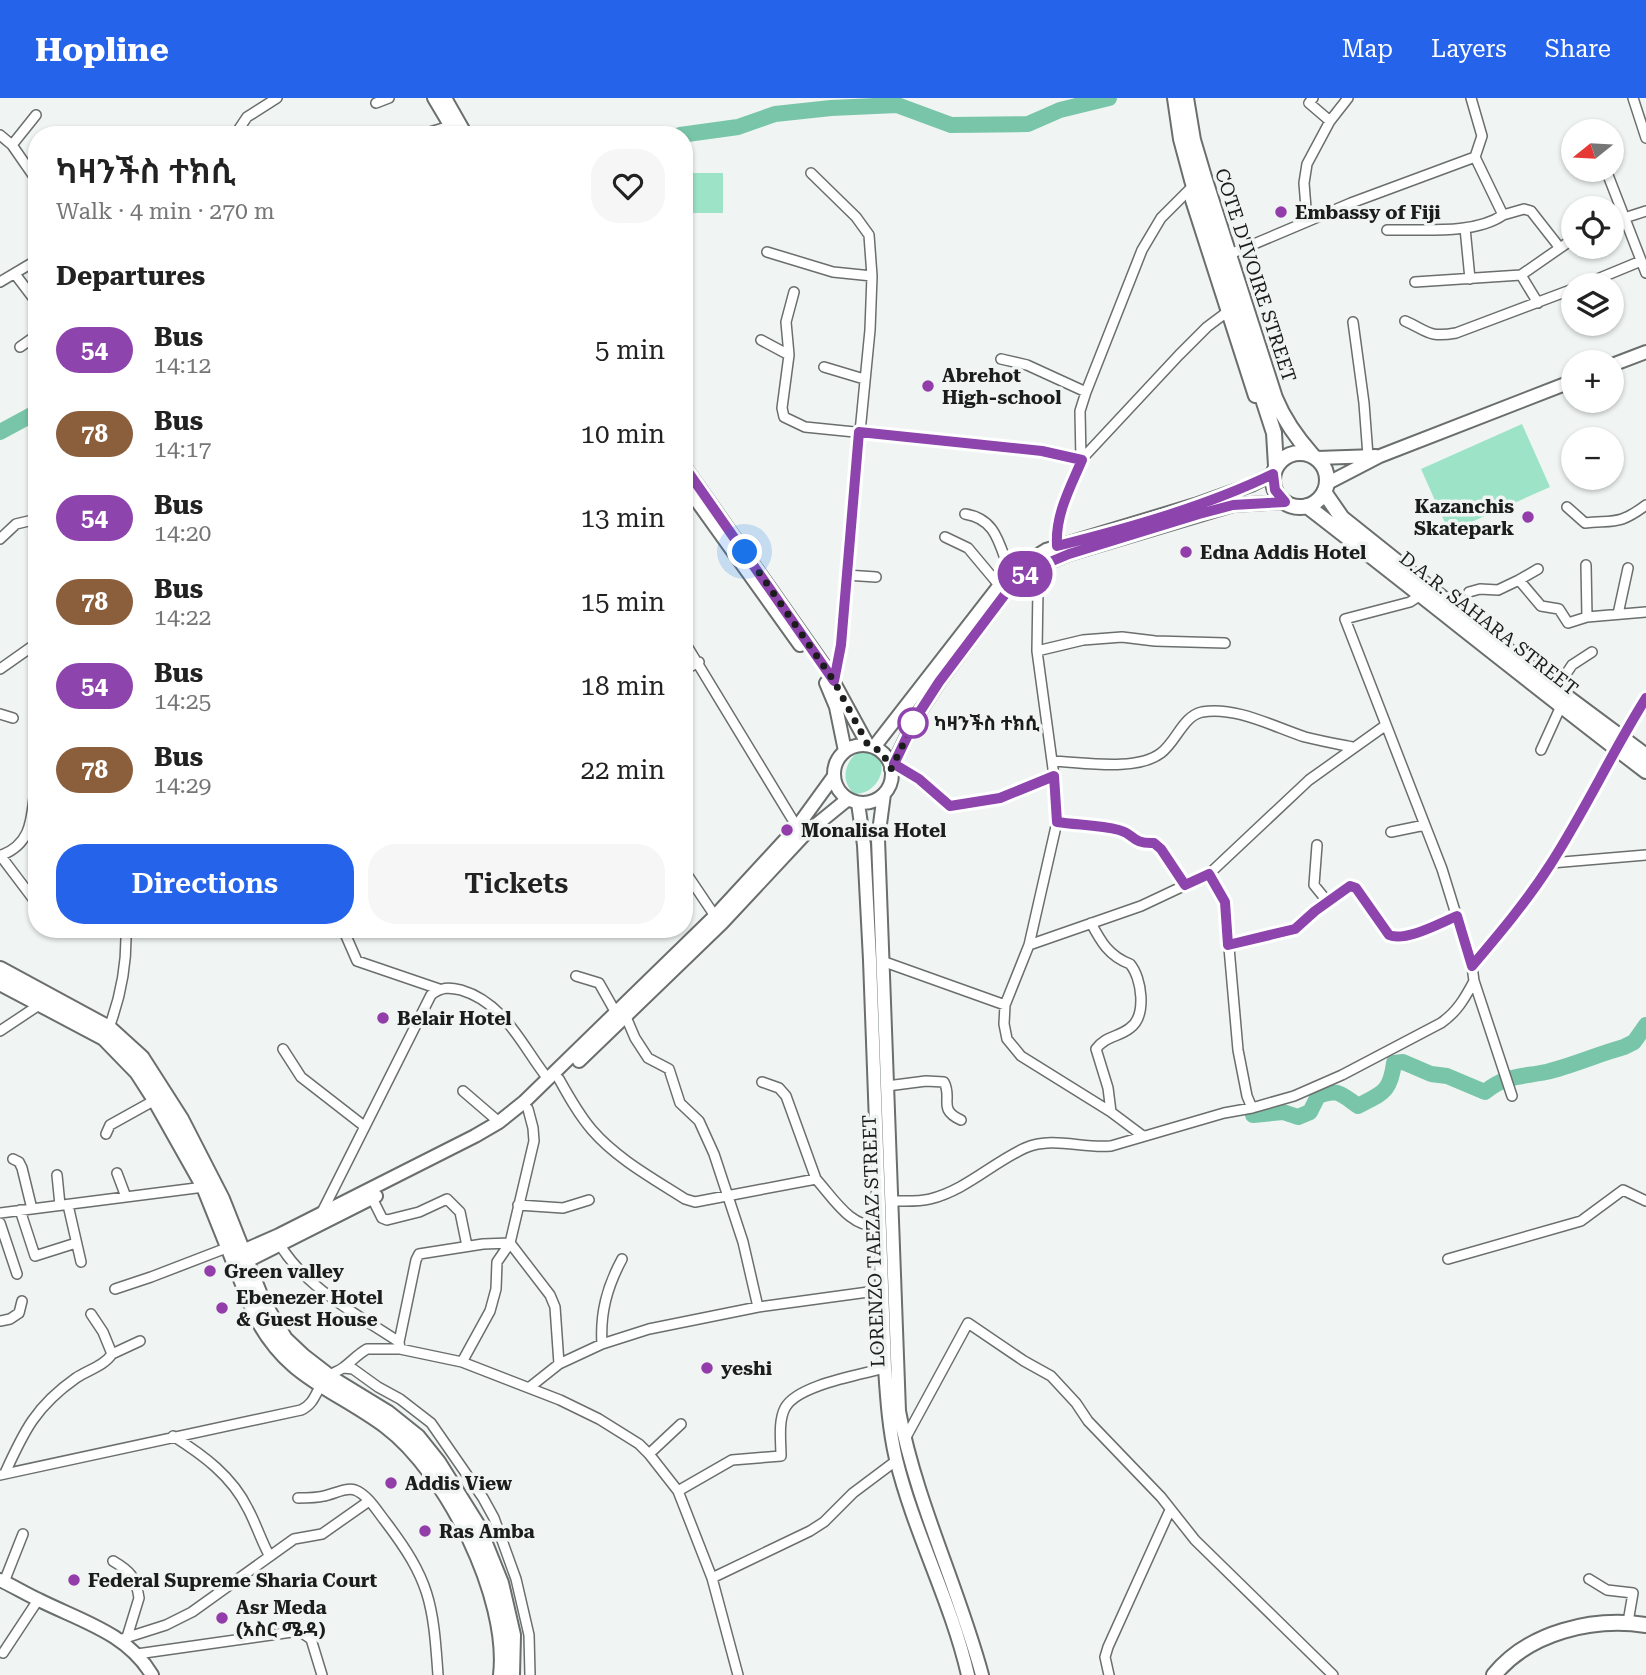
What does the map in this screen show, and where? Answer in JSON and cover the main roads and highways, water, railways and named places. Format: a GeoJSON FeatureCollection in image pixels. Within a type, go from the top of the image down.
{"type":"FeatureCollection","features":[{"type":"Feature","properties":{"kind":"main road"},"geometry":{"type":"LineString","coordinates":[[434,98],[451,126]]}},
{"type":"Feature","properties":{"kind":"main road"},"geometry":{"type":"LineString","coordinates":[[445,98],[461,126]]}},
{"type":"Feature","properties":{"kind":"main road","name":"COTE D'IVOIRE STREET"},"geometry":{"type":"LineString","coordinates":[[1181,101],[1181,139],[1191,184],[1227,312],[1263,418],[1274,433]]}},
{"type":"Feature","properties":{"kind":"main road","name":"COTE D'IVOIRE STREET"},"geometry":{"type":"LineString","coordinates":[[1181,101],[1228,255],[1279,407],[1295,436],[1315,456]]}},
{"type":"Feature","properties":{"kind":"main road","name":"COTE D'IVOIRE STREET"},"geometry":{"type":"LineString","coordinates":[[1191,184],[1274,433],[1275,470]]}},
{"type":"Feature","properties":{"kind":"main road"},"geometry":{"type":"LineString","coordinates":[[1624,360],[1646,352]]}},
{"type":"Feature","properties":{"kind":"main road"},"geometry":{"type":"LineString","coordinates":[[1374,456],[1289,455],[1275,470],[1251,485],[1195,505],[1057,546],[1010,572],[871,746],[852,747],[845,751],[834,766],[834,776],[841,793],[853,801],[872,802],[884,794],[893,766],[917,716],[939,682],[1009,589],[1031,570],[1069,554],[1233,505],[1285,502],[1297,507],[1307,506],[1315,502],[1325,488],[1374,456],[1561,386]]}},
{"type":"Feature","properties":{"kind":"main road"},"geometry":{"type":"LineString","coordinates":[[1315,456],[1326,475],[1325,488]]}},
{"type":"Feature","properties":{"kind":"main road"},"geometry":{"type":"LineString","coordinates":[[1275,470],[1275,490],[1285,502]]}},
{"type":"Feature","properties":{"kind":"main road","name":"D.A.R. SAHARA STREET"},"geometry":{"type":"LineString","coordinates":[[1325,488],[1342,518],[1556,689],[1619,742],[1646,771]]}},
{"type":"Feature","properties":{"kind":"main road"},"geometry":{"type":"LineString","coordinates":[[693,491],[834,681],[871,746],[893,766]]}},
{"type":"Feature","properties":{"kind":"main road"},"geometry":{"type":"LineString","coordinates":[[693,491],[830,689],[845,751]]}},
{"type":"Feature","properties":{"kind":"main road","name":"D.A.R. SAHARA STREET"},"geometry":{"type":"LineString","coordinates":[[1307,506],[1561,706],[1646,756]]}},
{"type":"Feature","properties":{"kind":"main road"},"geometry":{"type":"LineString","coordinates":[[621,1015],[797,827],[834,776]]}},
{"type":"Feature","properties":{"kind":"main road","name":"LORENZO TAEZAZ STREET"},"geometry":{"type":"LineString","coordinates":[[884,794],[878,839],[887,1086],[880,1226],[885,1368],[897,1460],[949,1610],[968,1675]]}},
{"type":"Feature","properties":{"kind":"main road"},"geometry":{"type":"LineString","coordinates":[[237,1256],[280,1245],[475,1145],[528,1108],[554,1079],[621,1015],[723,923],[805,834],[853,801]]}},
{"type":"Feature","properties":{"kind":"main road","name":"LORENZO TAEZAZ STREET"},"geometry":{"type":"LineString","coordinates":[[853,801],[864,845],[884,1159],[892,1201],[899,1411],[921,1499],[982,1675]]}},
{"type":"Feature","properties":{"kind":"main road"},"geometry":{"type":"LineString","coordinates":[[0,970],[107,1033],[142,1058],[158,1079],[181,1119],[222,1199],[237,1256]]}},
{"type":"Feature","properties":{"kind":"main road"},"geometry":{"type":"LineString","coordinates":[[0,983],[107,1033],[156,1100],[204,1187],[237,1256],[285,1339],[324,1380],[403,1441],[428,1470],[460,1517],[474,1546],[502,1644],[501,1675]]}},
{"type":"Feature","properties":{"kind":"main road"},"geometry":{"type":"LineString","coordinates":[[237,1256],[475,1136],[499,1122],[554,1079]]}},
{"type":"Feature","properties":{"kind":"main road"},"geometry":{"type":"LineString","coordinates":[[324,1380],[388,1413],[418,1437],[467,1506],[484,1538],[501,1583],[513,1635],[512,1675]]}},
{"type":"Feature","properties":{"kind":"main road"},"geometry":{"type":"LineString","coordinates":[[2,1581],[123,1638],[152,1675]]}},
{"type":"Feature","properties":{"kind":"main road"},"geometry":{"type":"LineString","coordinates":[[1494,1675],[1516,1655],[1545,1638],[1571,1628],[1609,1622],[1646,1625]]}},
{"type":"Feature","properties":{"kind":"waterway"},"geometry":{"type":"LineString","coordinates":[[693,133],[738,127],[775,114],[897,105],[951,125],[1028,124],[1060,110],[1109,98]]}},
{"type":"Feature","properties":{"kind":"waterway"},"geometry":{"type":"LineString","coordinates":[[0,432],[28,417]]}},
{"type":"Feature","properties":{"kind":"waterway"},"geometry":{"type":"LineString","coordinates":[[1253,1115],[1283,1112],[1298,1117],[1310,1112],[1318,1096],[1330,1092],[1343,1095],[1358,1106],[1383,1091],[1390,1081],[1394,1063],[1403,1062],[1485,1092],[1507,1080],[1546,1072],[1624,1047],[1634,1042],[1646,1025]]}},
{"type":"Feature","properties":{"kind":"place","name":"Embassy of Fiji"},"geometry":{"type":"Point","coordinates":[1281,212]}},
{"type":"Feature","properties":{"kind":"place","name":"Abrehot High-school"},"geometry":{"type":"Point","coordinates":[928,386]}},
{"type":"Feature","properties":{"kind":"place","name":"Kazanchis Skatepark"},"geometry":{"type":"Point","coordinates":[1528,517]}},
{"type":"Feature","properties":{"kind":"place","name":"Edna Addis Hotel"},"geometry":{"type":"Point","coordinates":[1186,552]}},
{"type":"Feature","properties":{"kind":"place","name":"ካዛንችስ ተክሲ"},"geometry":{"type":"Point","coordinates":[913,723]}},
{"type":"Feature","properties":{"kind":"place","name":"Monalisa Hotel"},"geometry":{"type":"Point","coordinates":[787,830]}},
{"type":"Feature","properties":{"kind":"place","name":"Belair Hotel"},"geometry":{"type":"Point","coordinates":[383,1018]}},
{"type":"Feature","properties":{"kind":"place","name":"Green valley"},"geometry":{"type":"Point","coordinates":[210,1271]}},
{"type":"Feature","properties":{"kind":"place","name":"Ebenezer Hotel & Guest House"},"geometry":{"type":"Point","coordinates":[222,1308]}},
{"type":"Feature","properties":{"kind":"place","name":"yeshi"},"geometry":{"type":"Point","coordinates":[707,1368]}},
{"type":"Feature","properties":{"kind":"place","name":"Addis View"},"geometry":{"type":"Point","coordinates":[391,1483]}},
{"type":"Feature","properties":{"kind":"place","name":"Ras Amba"},"geometry":{"type":"Point","coordinates":[425,1531]}},
{"type":"Feature","properties":{"kind":"place","name":"Federal Supreme Sharia Court"},"geometry":{"type":"Point","coordinates":[74,1580]}},
{"type":"Feature","properties":{"kind":"place","name":"Asr Meda (አስር ሜዳ)"},"geometry":{"type":"Point","coordinates":[222,1618]}}]}
